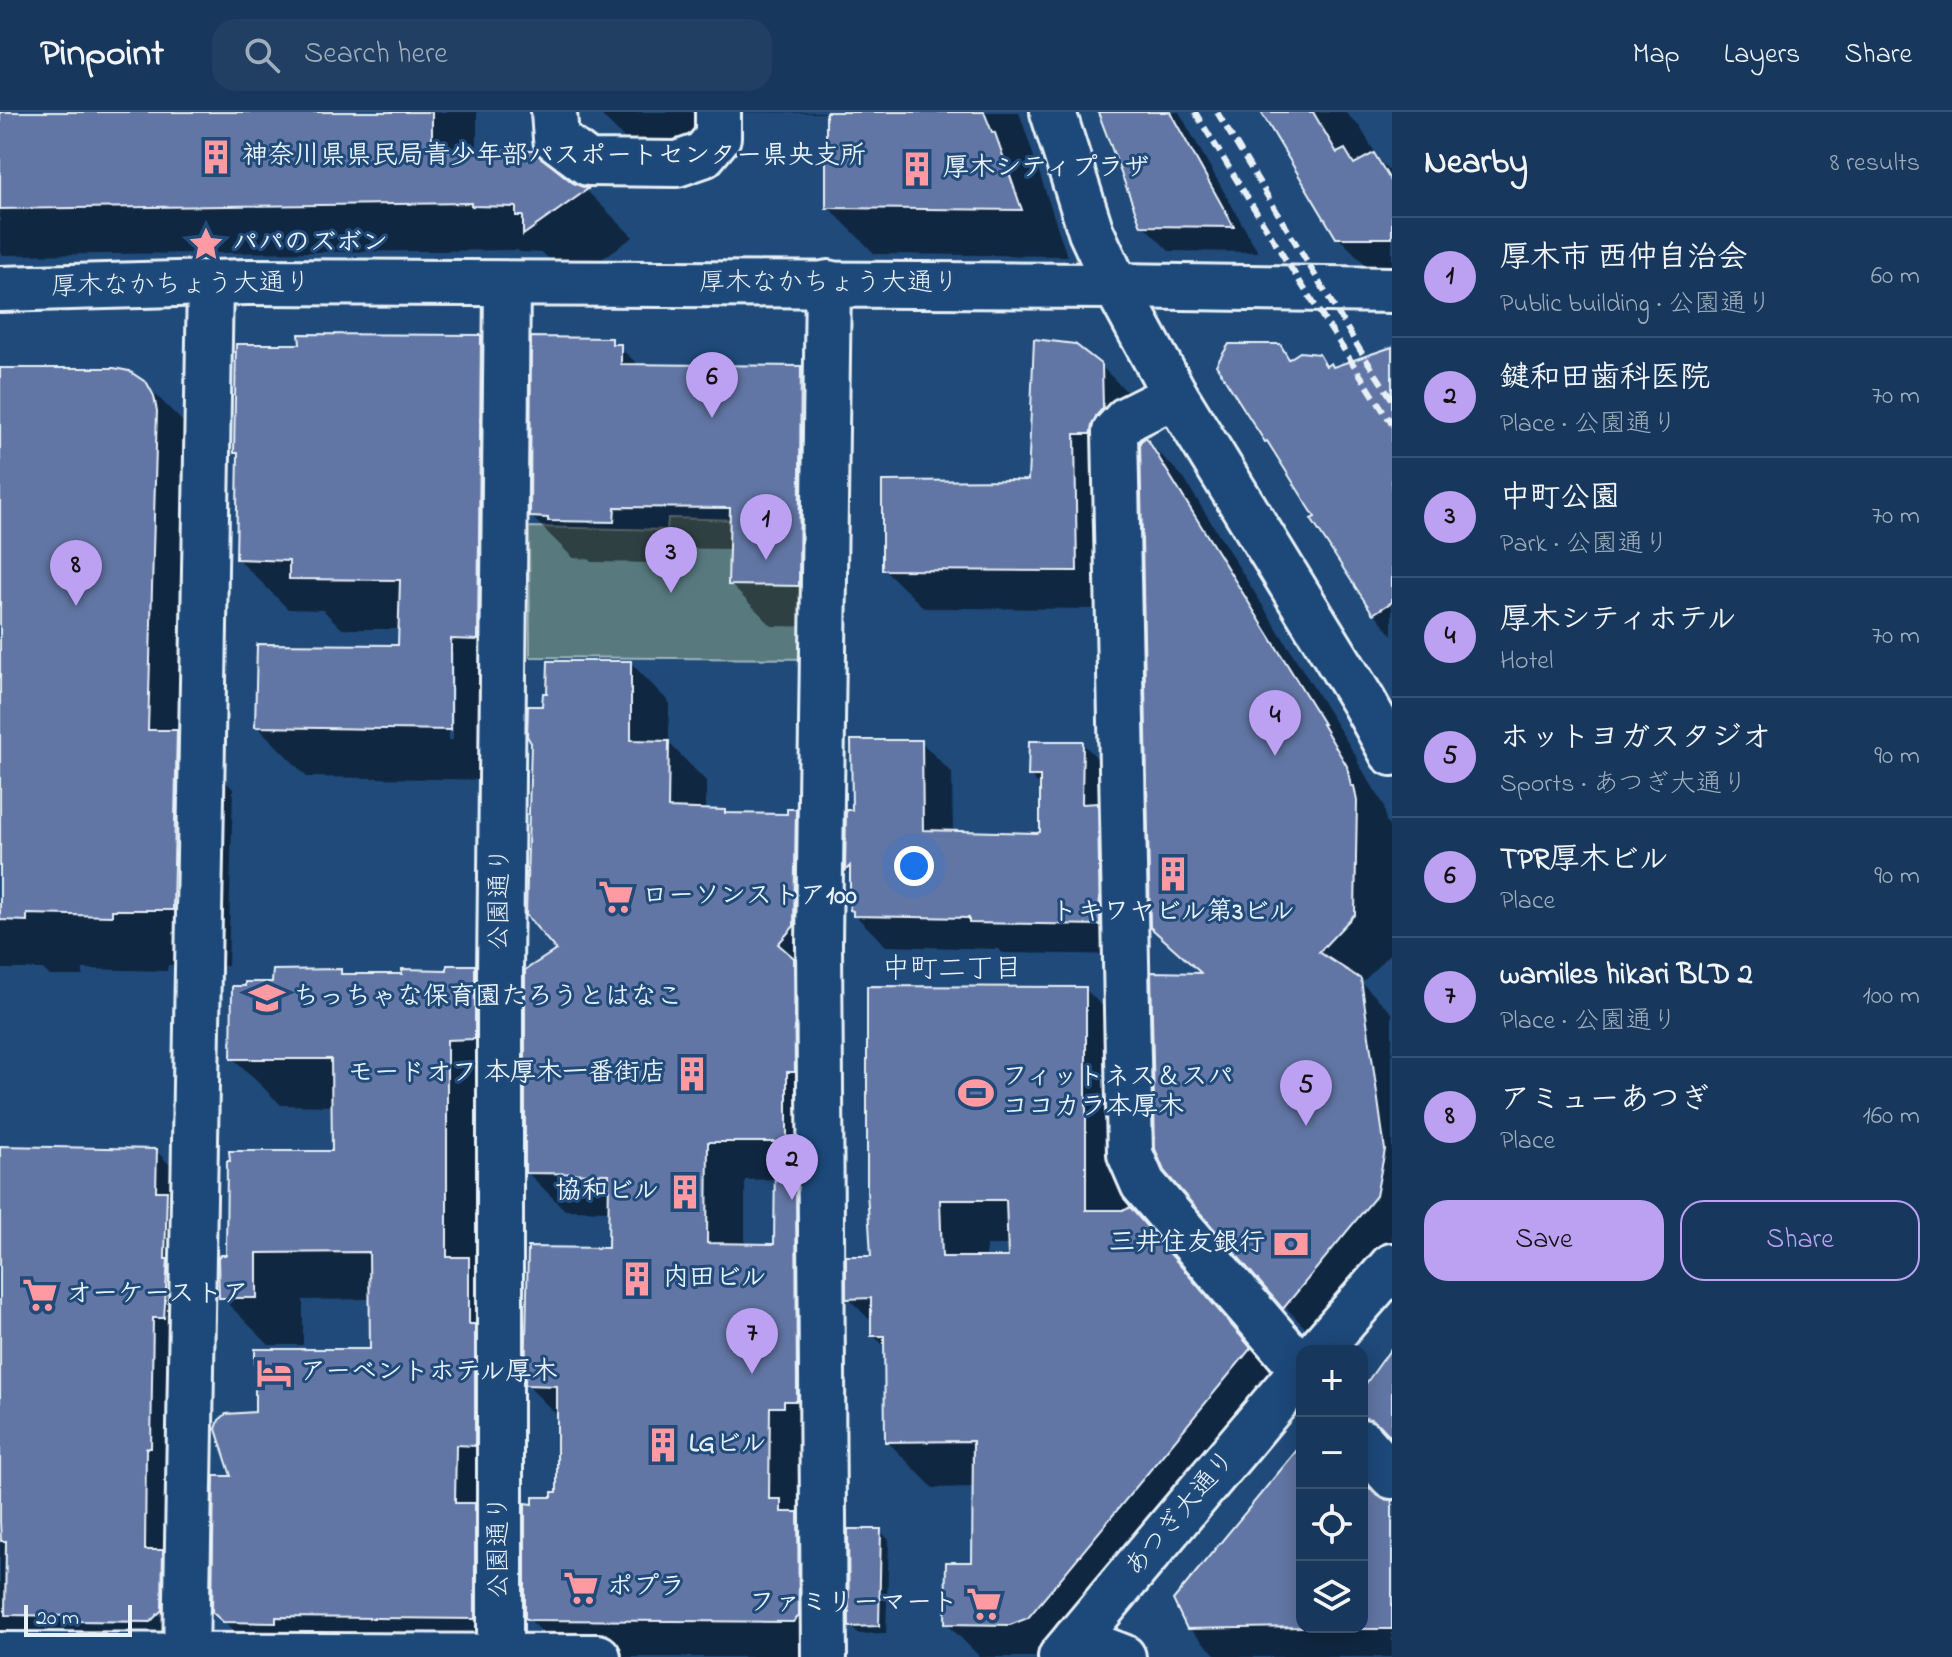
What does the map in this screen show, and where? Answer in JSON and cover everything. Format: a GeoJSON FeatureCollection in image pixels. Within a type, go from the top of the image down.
{"type":"FeatureCollection","features":[{"type":"Feature","properties":{"kind":"street"},"geometry":{"type":"LineString","coordinates":[[554,112],[556,139],[588,163],[677,164],[703,155],[718,137],[718,112]]}},
{"type":"Feature","properties":{"kind":"street"},"geometry":{"type":"LineString","coordinates":[[1053,112],[1091,232],[1116,286],[1175,395],[1355,687],[1392,753]]}},
{"type":"Feature","properties":{"kind":"street"},"geometry":{"type":"LineString","coordinates":[[180,1656],[210,283]]}},
{"type":"Feature","properties":{"kind":"street","name":"厚木なかちょう大通り"},"geometry":{"type":"LineString","coordinates":[[0,289],[210,283],[828,283],[1392,290]]}},
{"type":"Feature","properties":{"kind":"street"},"geometry":{"type":"LineString","coordinates":[[824,1657],[819,944],[828,283]]}},
{"type":"Feature","properties":{"kind":"street","name":"公園通り"},"geometry":{"type":"LineString","coordinates":[[500,1657],[500,973],[507,284]]}},
{"type":"Feature","properties":{"kind":"street"},"geometry":{"type":"LineString","coordinates":[[1175,395],[1127,419],[1115,432],[1130,1154],[1143,1184],[1296,1362]]}},
{"type":"Feature","properties":{"kind":"street"},"geometry":{"type":"LineString","coordinates":[[1323,1345],[1392,1266]]}},
{"type":"Feature","properties":{"kind":"street","name":"あつぎ大通り"},"geometry":{"type":"LineString","coordinates":[[1068,1648],[1296,1376]]}},
{"type":"Feature","properties":{"kind":"street"},"geometry":{"type":"LineString","coordinates":[[1368,1449],[1392,1476]]}},
{"type":"Feature","properties":{"kind":"street"},"geometry":{"type":"LineString","coordinates":[[1068,1648],[1123,1657]]}},
{"type":"Feature","properties":{"kind":"street"},"geometry":{"type":"LineString","coordinates":[[0,1655],[598,1657]]}},
{"type":"Feature","properties":{"kind":"green space"},"geometry":{"type":"Polygon","coordinates":[[[668,518],[813,522],[813,659],[530,657],[529,527],[667,530],[668,518]]]}},
{"type":"Feature","properties":{"kind":"building","name":"神奈川県県民局青少年部パスポートセンター県央支所"},"geometry":{"type":"Polygon","coordinates":[[[0,112],[432,112],[432,150],[534,151],[573,183],[588,189],[523,235],[523,216],[516,216],[516,207],[471,206],[471,203],[0,209],[0,112]]]}},
{"type":"Feature","properties":{"kind":"building","name":"厚木シティプラザ"},"geometry":{"type":"Polygon","coordinates":[[[826,112],[984,112],[995,133],[1022,210],[826,208],[826,112]]]}},
{"type":"Feature","properties":{"kind":"building"},"geometry":{"type":"Polygon","coordinates":[[[1098,112],[1170,112],[1234,227],[1141,226],[1098,112]]]}},
{"type":"Feature","properties":{"kind":"building"},"geometry":{"type":"Polygon","coordinates":[[[1261,112],[1313,112],[1337,153],[1345,149],[1354,164],[1374,153],[1392,183],[1392,238],[1336,238],[1261,112]]]}},
{"type":"Feature","properties":{"kind":"building"},"geometry":{"type":"Polygon","coordinates":[[[299,334],[481,335],[478,640],[451,639],[451,730],[255,727],[257,644],[398,645],[400,580],[289,579],[289,561],[236,559],[236,344],[300,344],[299,334]]]}},
{"type":"Feature","properties":{"kind":"building"},"geometry":{"type":"Polygon","coordinates":[[[531,337],[612,338],[612,344],[621,344],[621,364],[801,366],[799,586],[728,585],[730,508],[615,507],[614,522],[548,521],[548,518],[530,517],[531,337]]]}},
{"type":"Feature","properties":{"kind":"building"},"geometry":{"type":"Polygon","coordinates":[[[1034,339],[1075,344],[1102,365],[1103,408],[1096,416],[1090,434],[1075,434],[1077,571],[882,570],[882,481],[1028,480],[1034,339]]]}},
{"type":"Feature","properties":{"kind":"building"},"geometry":{"type":"Polygon","coordinates":[[[1229,344],[1280,344],[1289,359],[1300,352],[1319,354],[1326,366],[1331,363],[1333,367],[1392,347],[1392,602],[1373,614],[1311,519],[1315,517],[1216,365],[1229,344]]]}},
{"type":"Feature","properties":{"kind":"building"},"geometry":{"type":"Polygon","coordinates":[[[0,368],[114,368],[129,371],[147,383],[154,396],[157,411],[148,730],[177,730],[173,910],[112,910],[112,916],[27,914],[27,921],[0,920],[0,368]]]}},
{"type":"Feature","properties":{"kind":"building"},"geometry":{"type":"Polygon","coordinates":[[[1146,437],[1324,724],[1347,766],[1357,801],[1355,914],[1319,952],[1361,979],[1385,1150],[1376,1196],[1283,1309],[1164,1171],[1155,1149],[1151,972],[1201,973],[1150,927],[1140,442],[1146,437]]]}},
{"type":"Feature","properties":{"kind":"building"},"geometry":{"type":"Polygon","coordinates":[[[548,661],[631,661],[631,740],[669,741],[668,808],[787,814],[787,809],[796,809],[794,926],[778,944],[794,958],[795,1072],[787,1072],[787,1142],[708,1142],[707,1243],[774,1244],[775,1160],[796,1160],[797,1401],[784,1401],[784,1407],[770,1407],[769,1499],[781,1499],[781,1512],[798,1512],[799,1616],[793,1622],[525,1618],[525,1503],[533,1504],[533,1497],[552,1497],[552,1492],[557,1492],[557,1386],[525,1385],[528,1247],[608,1248],[609,1174],[525,1173],[525,970],[556,950],[526,915],[531,743],[527,736],[528,706],[542,706],[543,693],[547,693],[548,661]]]}},
{"type":"Feature","properties":{"kind":"building"},"geometry":{"type":"Polygon","coordinates":[[[851,740],[922,740],[923,830],[1037,833],[1040,832],[1040,776],[1028,776],[1029,741],[1083,741],[1082,804],[1098,803],[1100,925],[969,923],[969,918],[853,916],[850,910],[850,866],[845,871],[846,810],[852,810],[851,740]]]}},
{"type":"Feature","properties":{"kind":"building"},"geometry":{"type":"Polygon","coordinates":[[[447,965],[475,965],[475,1039],[447,1040],[447,1257],[469,1257],[469,1324],[475,1324],[475,1446],[456,1445],[455,1503],[475,1503],[475,1619],[276,1617],[276,1623],[223,1622],[212,1612],[214,1476],[231,1476],[216,1429],[219,1420],[226,1414],[255,1412],[255,1349],[370,1349],[369,1252],[257,1253],[257,1298],[219,1298],[218,1258],[226,1255],[229,1151],[332,1151],[331,1059],[231,1059],[232,986],[245,986],[245,982],[272,982],[273,970],[341,969],[341,974],[402,974],[402,969],[447,970],[447,965]]]}},
{"type":"Feature","properties":{"kind":"building"},"geometry":{"type":"Polygon","coordinates":[[[867,986],[1086,987],[1086,1210],[1125,1210],[1130,1207],[1251,1348],[1028,1618],[1010,1625],[945,1624],[946,1562],[972,1562],[973,1441],[885,1442],[884,1336],[871,1336],[871,1298],[846,1299],[846,1256],[871,1256],[867,1191],[867,986]],[[940,1200],[942,1257],[1008,1257],[1006,1200],[940,1200]]]}},
{"type":"Feature","properties":{"kind":"building"},"geometry":{"type":"Polygon","coordinates":[[[0,1146],[157,1149],[156,1191],[167,1191],[165,1259],[168,1259],[164,1318],[153,1318],[151,1448],[146,1448],[145,1550],[163,1550],[162,1610],[150,1622],[75,1621],[75,1616],[5,1615],[6,1541],[1,1541],[0,1522],[0,1146]]]}},
{"type":"Feature","properties":{"kind":"building"},"geometry":{"type":"Polygon","coordinates":[[[1392,1347],[1392,1438],[1380,1425],[1368,1419],[1368,1381],[1392,1347]]]}},
{"type":"Feature","properties":{"kind":"building"},"geometry":{"type":"Polygon","coordinates":[[[1296,1451],[1296,1627],[1187,1629],[1173,1600],[1296,1451]]]}},
{"type":"Feature","properties":{"kind":"building"},"geometry":{"type":"Polygon","coordinates":[[[1368,1486],[1383,1499],[1392,1500],[1392,1629],[1368,1629],[1368,1486]]]}},
{"type":"Feature","properties":{"kind":"building"},"geometry":{"type":"Polygon","coordinates":[[[848,1529],[881,1529],[879,1626],[849,1627],[848,1529]]]}},
{"type":"Feature","properties":{"kind":"railway"},"geometry":{"type":"LineString","coordinates":[[1195,112],[1392,424]]}},
{"type":"Feature","properties":{"kind":"railway"},"geometry":{"type":"LineString","coordinates":[[1217,112],[1392,399]]}},
{"type":"Feature","properties":{"kind":"place","name":"神奈川県県民局青少年部パスポートセンター県央支所"},"geometry":{"type":"Point","coordinates":[216,157]}},
{"type":"Feature","properties":{"kind":"place","name":"厚木シティプラザ"},"geometry":{"type":"Point","coordinates":[917,169]}},
{"type":"Feature","properties":{"kind":"place","name":"パパのズボン"},"geometry":{"type":"Point","coordinates":[206,244]}},
{"type":"Feature","properties":{"kind":"place","name":"TPR厚木ビル"},"geometry":{"type":"Point","coordinates":[712,418]}},
{"type":"Feature","properties":{"kind":"place","name":"厚木市 西仲自治会"},"geometry":{"type":"Point","coordinates":[766,560]}},
{"type":"Feature","properties":{"kind":"place","name":"中町公園"},"geometry":{"type":"Point","coordinates":[671,593]}},
{"type":"Feature","properties":{"kind":"place","name":"アミューあつぎ"},"geometry":{"type":"Point","coordinates":[76,606]}},
{"type":"Feature","properties":{"kind":"place","name":"厚木シティホテル"},"geometry":{"type":"Point","coordinates":[1275,756]}},
{"type":"Feature","properties":{"kind":"place","name":"トキワヤビル第3ビル"},"geometry":{"type":"Point","coordinates":[1173,874]}},
{"type":"Feature","properties":{"kind":"place","name":"ローソンストア100"},"geometry":{"type":"Point","coordinates":[616,897]}},
{"type":"Feature","properties":{"kind":"place","name":"ちっちゃな保育園たろうとはなこ"},"geometry":{"type":"Point","coordinates":[267,998]}},
{"type":"Feature","properties":{"kind":"place","name":"モードオフ 本厚木一番街店"},"geometry":{"type":"Point","coordinates":[692,1074]}},
{"type":"Feature","properties":{"kind":"place","name":"フィットネス＆スパ ココカラ本厚木"},"geometry":{"type":"Point","coordinates":[976,1093]}},
{"type":"Feature","properties":{"kind":"place","name":"ホットヨガスタジオ"},"geometry":{"type":"Point","coordinates":[1306,1126]}},
{"type":"Feature","properties":{"kind":"place","name":"協和ビル"},"geometry":{"type":"Point","coordinates":[685,1192]}},
{"type":"Feature","properties":{"kind":"place","name":"鍵和田歯科医院"},"geometry":{"type":"Point","coordinates":[792,1200]}},
{"type":"Feature","properties":{"kind":"place","name":"三井住友銀行"},"geometry":{"type":"Point","coordinates":[1291,1244]}},
{"type":"Feature","properties":{"kind":"place","name":"内田ビル"},"geometry":{"type":"Point","coordinates":[637,1279]}},
{"type":"Feature","properties":{"kind":"place","name":"オーケーストア"},"geometry":{"type":"Point","coordinates":[40,1295]}},
{"type":"Feature","properties":{"kind":"place","name":"アーベントホテル厚木"},"geometry":{"type":"Point","coordinates":[274,1373]}},
{"type":"Feature","properties":{"kind":"place","name":"wamiles hikari BLD 2"},"geometry":{"type":"Point","coordinates":[752,1374]}},
{"type":"Feature","properties":{"kind":"place","name":"LGビル"},"geometry":{"type":"Point","coordinates":[663,1445]}},
{"type":"Feature","properties":{"kind":"place","name":"ポプラ"},"geometry":{"type":"Point","coordinates":[581,1588]}},
{"type":"Feature","properties":{"kind":"place","name":"ファミリーマート"},"geometry":{"type":"Point","coordinates":[984,1604]}},
{"type":"Feature","properties":{"kind":"district","name":"中町二丁目"},"geometry":{"type":"Point","coordinates":[952,970]}}]}
